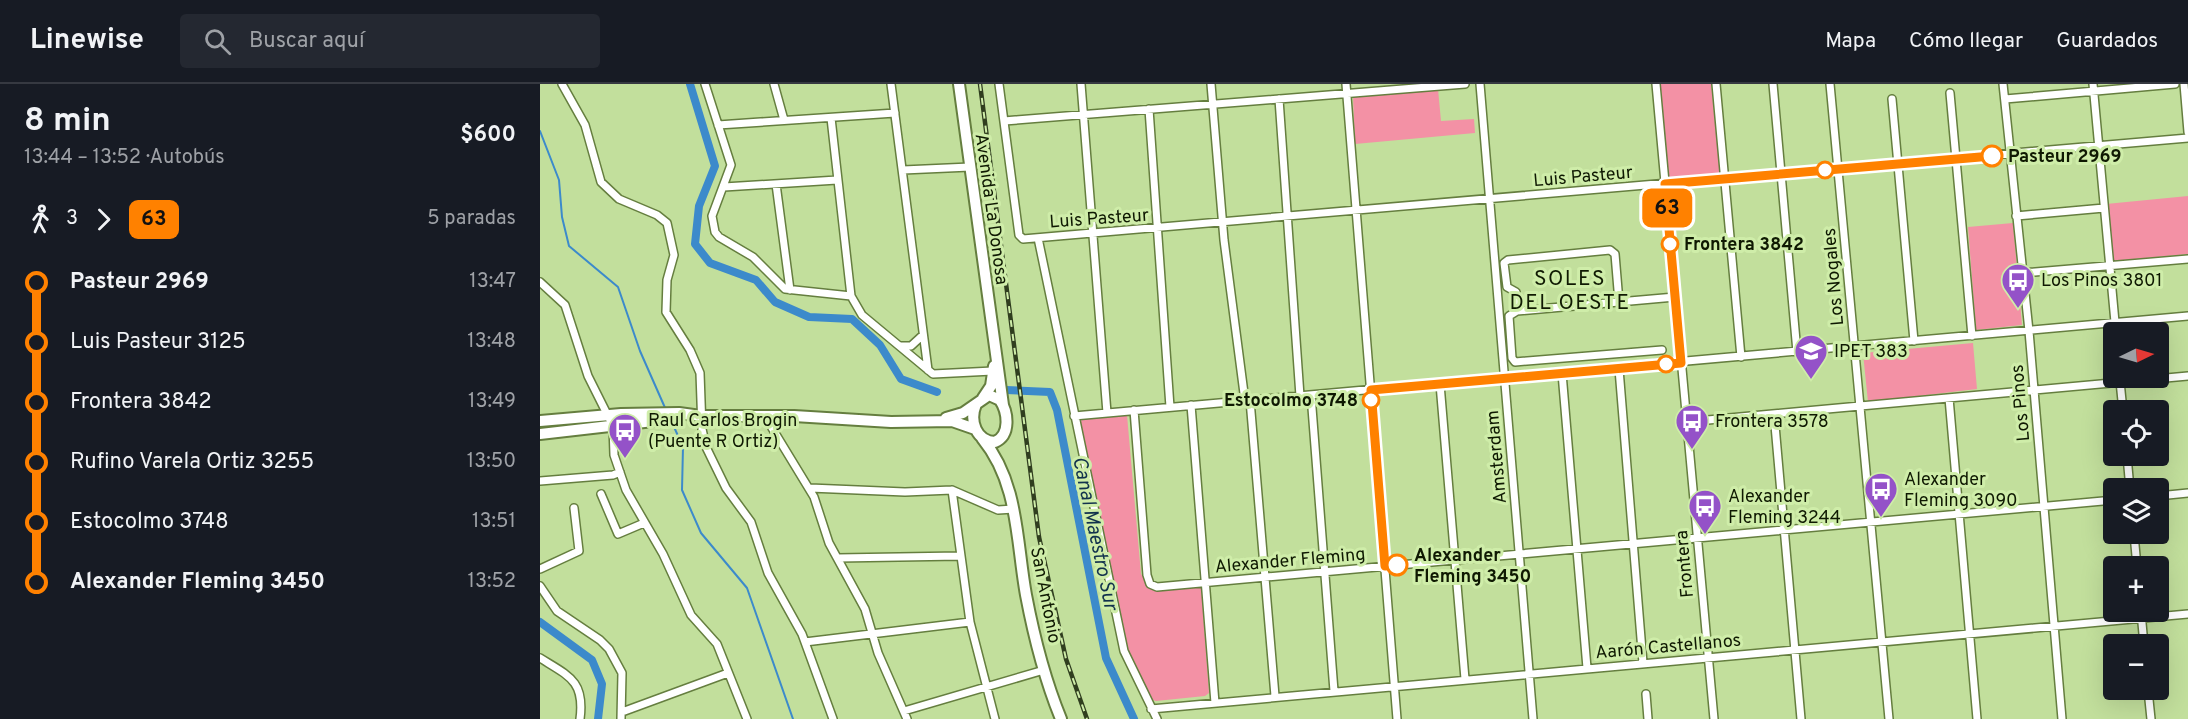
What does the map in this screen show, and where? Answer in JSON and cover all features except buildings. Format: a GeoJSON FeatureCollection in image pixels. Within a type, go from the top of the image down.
{"type":"FeatureCollection","features":[{"type":"Feature","properties":{"kind":"main road","name":"Avenida La Donosa"},"geometry":{"type":"LineString","coordinates":[[959,84],[1004,405]]}},
{"type":"Feature","properties":{"kind":"main road","name":"Avenida La Donosa"},"geometry":{"type":"LineString","coordinates":[[980,401],[991,386],[993,339]]}},
{"type":"Feature","properties":{"kind":"main road"},"geometry":{"type":"LineString","coordinates":[[540,422],[609,415],[657,417],[768,415],[891,422],[937,420],[959,422],[995,442],[1002,437],[1006,424],[1004,405],[996,397],[980,401],[956,415],[937,420]]}},
{"type":"Feature","properties":{"kind":"main road"},"geometry":{"type":"LineString","coordinates":[[978,433],[973,413],[980,401]]}},
{"type":"Feature","properties":{"kind":"main road"},"geometry":{"type":"LineString","coordinates":[[540,434],[613,426],[657,417]]}},
{"type":"Feature","properties":{"kind":"main road","name":"San Antonio"},"geometry":{"type":"LineString","coordinates":[[978,433],[1005,476]]}},
{"type":"Feature","properties":{"kind":"main road","name":"San Antonio"},"geometry":{"type":"LineString","coordinates":[[1002,437],[1001,455],[1014,509],[1026,595],[1044,670],[1061,719]]}},
{"type":"Feature","properties":{"kind":"street"},"geometry":{"type":"LineString","coordinates":[[562,84],[585,125],[601,182],[619,199],[657,215],[667,223],[674,255],[667,280],[666,312],[697,365],[701,382],[698,416],[706,447],[726,488],[751,522],[768,573],[805,642],[833,719]]}},
{"type":"Feature","properties":{"kind":"street"},"geometry":{"type":"LineString","coordinates":[[705,84],[731,165],[712,216],[715,232],[719,237],[753,257],[780,286],[790,290],[851,297]]}},
{"type":"Feature","properties":{"kind":"street"},"geometry":{"type":"LineString","coordinates":[[774,84],[784,120]]}},
{"type":"Feature","properties":{"kind":"street"},"geometry":{"type":"LineString","coordinates":[[891,84],[928,370]]}},
{"type":"Feature","properties":{"kind":"street"},"geometry":{"type":"LineString","coordinates":[[999,84],[1004,121],[1466,84]]}},
{"type":"Feature","properties":{"kind":"street"},"geometry":{"type":"LineString","coordinates":[[1081,84],[1107,413]]}},
{"type":"Feature","properties":{"kind":"street"},"geometry":{"type":"LineString","coordinates":[[1211,84],[1223,223],[1247,400],[1275,696]]}},
{"type":"Feature","properties":{"kind":"street"},"geometry":{"type":"LineString","coordinates":[[1346,84],[1397,719]]}},
{"type":"Feature","properties":{"kind":"street","name":"Amsterdam"},"geometry":{"type":"LineString","coordinates":[[1480,84],[1533,719]]}},
{"type":"Feature","properties":{"kind":"street","name":"Frontera"},"geometry":{"type":"LineString","coordinates":[[1656,84],[1714,719]]}},
{"type":"Feature","properties":{"kind":"street"},"geometry":{"type":"LineString","coordinates":[[1716,84],[1741,357]]}},
{"type":"Feature","properties":{"kind":"street"},"geometry":{"type":"LineString","coordinates":[[1773,84],[1797,352]]}},
{"type":"Feature","properties":{"kind":"street","name":"Los Nogales"},"geometry":{"type":"LineString","coordinates":[[1830,84],[1889,719]]}},
{"type":"Feature","properties":{"kind":"street","name":"Los Pinos"},"geometry":{"type":"LineString","coordinates":[[2003,84],[2029,331],[2062,719]]}},
{"type":"Feature","properties":{"kind":"street"},"geometry":{"type":"LineString","coordinates":[[2005,99],[2093,88],[2175,84]]}},
{"type":"Feature","properties":{"kind":"street"},"geometry":{"type":"LineString","coordinates":[[2184,84],[2188,132]]}},
{"type":"Feature","properties":{"kind":"street"},"geometry":{"type":"LineString","coordinates":[[2093,88],[2115,322]]}},
{"type":"Feature","properties":{"kind":"street"},"geometry":{"type":"LineString","coordinates":[[1950,93],[1972,336]]}},
{"type":"Feature","properties":{"kind":"street"},"geometry":{"type":"LineString","coordinates":[[1279,99],[1289,217],[1299,396]]}},
{"type":"Feature","properties":{"kind":"street"},"geometry":{"type":"LineString","coordinates":[[1892,99],[1914,341]]}},
{"type":"Feature","properties":{"kind":"street"},"geometry":{"type":"LineString","coordinates":[[1149,110],[1170,407]]}},
{"type":"Feature","properties":{"kind":"street"},"geometry":{"type":"LineString","coordinates":[[718,125],[895,113]]}},
{"type":"Feature","properties":{"kind":"street"},"geometry":{"type":"LineString","coordinates":[[831,118],[851,297],[856,310],[928,370],[938,375],[993,371]]}},
{"type":"Feature","properties":{"kind":"street","name":"Luis Pasteur"},"geometry":{"type":"LineString","coordinates":[[1004,121],[1019,235],[1023,239],[1357,212],[2188,138]]}},
{"type":"Feature","properties":{"kind":"street"},"geometry":{"type":"LineString","coordinates":[[903,170],[970,166]]}},
{"type":"Feature","properties":{"kind":"street"},"geometry":{"type":"LineString","coordinates":[[724,187],[837,180]]}},
{"type":"Feature","properties":{"kind":"street"},"geometry":{"type":"LineString","coordinates":[[776,184],[790,290]]}},
{"type":"Feature","properties":{"kind":"street"},"geometry":{"type":"LineString","coordinates":[[2016,216],[2104,208]]}},
{"type":"Feature","properties":{"kind":"street"},"geometry":{"type":"LineString","coordinates":[[1038,238],[1124,651],[1157,719]]}},
{"type":"Feature","properties":{"kind":"street"},"geometry":{"type":"LineString","coordinates":[[1517,311],[1516,292],[1506,284],[1504,263],[1508,260],[1613,252],[1619,302]]}},
{"type":"Feature","properties":{"kind":"street"},"geometry":{"type":"LineString","coordinates":[[2022,273],[2188,259]]}},
{"type":"Feature","properties":{"kind":"street"},"geometry":{"type":"LineString","coordinates":[[540,282],[565,305],[588,376],[613,426],[614,455],[620,472],[644,523],[663,554],[691,615],[717,644],[747,719]]}},
{"type":"Feature","properties":{"kind":"street"},"geometry":{"type":"LineString","coordinates":[[1662,351],[1515,362],[1512,358],[1509,316],[1517,311],[1675,297]]}},
{"type":"Feature","properties":{"kind":"street"},"geometry":{"type":"LineString","coordinates":[[2125,322],[2188,316]]}},
{"type":"Feature","properties":{"kind":"street"},"geometry":{"type":"LineString","coordinates":[[1074,416],[2103,324]]}},
{"type":"Feature","properties":{"kind":"street"},"geometry":{"type":"LineString","coordinates":[[901,346],[911,346],[923,335]]}},
{"type":"Feature","properties":{"kind":"street"},"geometry":{"type":"LineString","coordinates":[[1618,369],[1644,663]]}},
{"type":"Feature","properties":{"kind":"street"},"geometry":{"type":"LineString","coordinates":[[1562,373],[1587,668]]}},
{"type":"Feature","properties":{"kind":"street"},"geometry":{"type":"LineString","coordinates":[[2169,377],[2188,376]]}},
{"type":"Feature","properties":{"kind":"street"},"geometry":{"type":"LineString","coordinates":[[1686,422],[2103,382]]}},
{"type":"Feature","properties":{"kind":"street"},"geometry":{"type":"LineString","coordinates":[[1440,384],[1465,679]]}},
{"type":"Feature","properties":{"kind":"street"},"geometry":{"type":"LineString","coordinates":[[1311,395],[1334,691]]}},
{"type":"Feature","properties":{"kind":"street"},"geometry":{"type":"LineString","coordinates":[[1949,398],[1977,719]]}},
{"type":"Feature","properties":{"kind":"street"},"geometry":{"type":"LineString","coordinates":[[1191,405],[1215,702]]}},
{"type":"Feature","properties":{"kind":"street","name":"Alexander Fleming"},"geometry":{"type":"LineString","coordinates":[[1134,410],[1147,575],[1150,584],[1157,587],[2103,501]]}},
{"type":"Feature","properties":{"kind":"street"},"geometry":{"type":"LineString","coordinates":[[1774,414],[1802,719]]}},
{"type":"Feature","properties":{"kind":"street"},"geometry":{"type":"LineString","coordinates":[[768,415],[772,428],[810,488],[830,543],[855,589],[874,632],[878,653],[907,719]]}},
{"type":"Feature","properties":{"kind":"street"},"geometry":{"type":"LineString","coordinates":[[540,481],[613,475],[620,472]]}},
{"type":"Feature","properties":{"kind":"street"},"geometry":{"type":"LineString","coordinates":[[810,488],[905,492],[952,490],[998,510],[1014,509]]}},
{"type":"Feature","properties":{"kind":"street"},"geometry":{"type":"LineString","coordinates":[[952,490],[970,622],[995,719]]}},
{"type":"Feature","properties":{"kind":"street"},"geometry":{"type":"LineString","coordinates":[[601,494],[616,532],[621,534],[644,523]]}},
{"type":"Feature","properties":{"kind":"street"},"geometry":{"type":"LineString","coordinates":[[2169,495],[2188,494]]}},
{"type":"Feature","properties":{"kind":"street"},"geometry":{"type":"LineString","coordinates":[[540,569],[579,551],[574,508]]}},
{"type":"Feature","properties":{"kind":"street"},"geometry":{"type":"LineString","coordinates":[[838,558],[960,555]]}},
{"type":"Feature","properties":{"kind":"street"},"geometry":{"type":"LineString","coordinates":[[540,586],[556,610],[600,640],[609,649],[622,673],[621,716],[728,674]]}},
{"type":"Feature","properties":{"kind":"street","name":"Aarón Castellanos"},"geometry":{"type":"LineString","coordinates":[[2169,614],[2188,614]]}},
{"type":"Feature","properties":{"kind":"street","name":"Aarón Castellanos"},"geometry":{"type":"LineString","coordinates":[[1151,709],[2103,620]]}},
{"type":"Feature","properties":{"kind":"street"},"geometry":{"type":"LineString","coordinates":[[805,642],[970,622]]}},
{"type":"Feature","properties":{"kind":"street"},"geometry":{"type":"LineString","coordinates":[[540,658],[568,676],[579,689],[582,705],[580,719]]}},
{"type":"Feature","properties":{"kind":"street"},"geometry":{"type":"LineString","coordinates":[[904,711],[1044,670]]}},
{"type":"Feature","properties":{"kind":"street"},"geometry":{"type":"LineString","coordinates":[[1646,694],[1648,719]]}},
{"type":"Feature","properties":{"kind":"street"},"geometry":{"type":"LineString","coordinates":[[2149,700],[2151,719]]}},
{"type":"Feature","properties":{"kind":"shaded area"},"geometry":{"type":"Polygon","coordinates":[[[1659,84],[1711,84],[1720,174],[1668,180],[1659,84]]]}},
{"type":"Feature","properties":{"kind":"shaded area"},"geometry":{"type":"Polygon","coordinates":[[[1438,89],[1441,121],[1474,119],[1475,133],[1355,144],[1353,97],[1438,89]]]}},
{"type":"Feature","properties":{"kind":"shaded area"},"geometry":{"type":"Polygon","coordinates":[[[2188,196],[2188,254],[2112,261],[2106,204],[2188,196]]]}},
{"type":"Feature","properties":{"kind":"shaded area"},"geometry":{"type":"Polygon","coordinates":[[[2013,223],[2022,325],[1976,330],[1968,227],[2013,223]]]}},
{"type":"Feature","properties":{"kind":"shaded area"},"geometry":{"type":"Polygon","coordinates":[[[1973,343],[1977,389],[1868,402],[1863,353],[1973,343]]]}},
{"type":"Feature","properties":{"kind":"shaded area"},"geometry":{"type":"Polygon","coordinates":[[[1127,415],[1141,574],[1147,581],[1160,587],[1201,585],[1209,693],[1205,696],[1156,701],[1148,698],[1127,650],[1080,423],[1082,419],[1127,415]]]}},
{"type":"Feature","properties":{"kind":"waterway","name":"Canal Maestro Sur"},"geometry":{"type":"LineString","coordinates":[[690,84],[715,166],[699,206],[695,244],[710,263],[756,280],[775,302],[809,317],[852,319],[880,345],[901,379],[937,392]]}},
{"type":"Feature","properties":{"kind":"waterway"},"geometry":{"type":"LineString","coordinates":[[540,131],[559,180],[562,217],[569,246],[618,287],[640,351],[666,410]]}},
{"type":"Feature","properties":{"kind":"waterway","name":"Canal Maestro Sur"},"geometry":{"type":"LineString","coordinates":[[1006,390],[1050,392],[1057,410],[1106,658],[1134,719]]}},
{"type":"Feature","properties":{"kind":"waterway"},"geometry":{"type":"LineString","coordinates":[[670,418],[683,447],[682,490],[701,533],[747,588],[793,719]]}},
{"type":"Feature","properties":{"kind":"waterway","name":"Canal Maestro Sur"},"geometry":{"type":"LineString","coordinates":[[540,622],[592,660],[602,684],[598,719]]}},
{"type":"Feature","properties":{"kind":"railway"},"geometry":{"type":"LineString","coordinates":[[980,84],[1039,537],[1066,659],[1087,719]]}},
{"type":"Feature","properties":{"kind":"bus line","name":"63"},"geometry":{"type":"LineString","coordinates":[[1397,565],[1385,566],[1371,390],[1681,363],[1665,184],[1992,156]]}},
{"type":"Feature","properties":{"kind":"place","name":"Pasteur 2969"},"geometry":{"type":"Point","coordinates":[1992,156]}},
{"type":"Feature","properties":{"kind":"place","name":"Frontera 3842"},"geometry":{"type":"Point","coordinates":[1670,244]}},
{"type":"Feature","properties":{"kind":"place","name":"Los Pinos 3801"},"geometry":{"type":"Point","coordinates":[2018,309]}},
{"type":"Feature","properties":{"kind":"place","name":"IPET 383"},"geometry":{"type":"Point","coordinates":[1811,380]}},
{"type":"Feature","properties":{"kind":"place","name":"Estocolmo 3748"},"geometry":{"type":"Point","coordinates":[1371,400]}},
{"type":"Feature","properties":{"kind":"place","name":"Frontera 3578"},"geometry":{"type":"Point","coordinates":[1692,450]}},
{"type":"Feature","properties":{"kind":"place","name":"Raul Carlos Brogin (Puente R Ortiz)"},"geometry":{"type":"Point","coordinates":[625,459]}},
{"type":"Feature","properties":{"kind":"place","name":"Alexander Fleming 3090"},"geometry":{"type":"Point","coordinates":[1881,518]}},
{"type":"Feature","properties":{"kind":"place","name":"Alexander Fleming 3244"},"geometry":{"type":"Point","coordinates":[1705,535]}},
{"type":"Feature","properties":{"kind":"place","name":"Alexander Fleming 3450"},"geometry":{"type":"Point","coordinates":[1397,565]}},
{"type":"Feature","properties":{"kind":"district","name":"SOLES DEL OESTE"},"geometry":{"type":"Point","coordinates":[1570,290]}}]}
